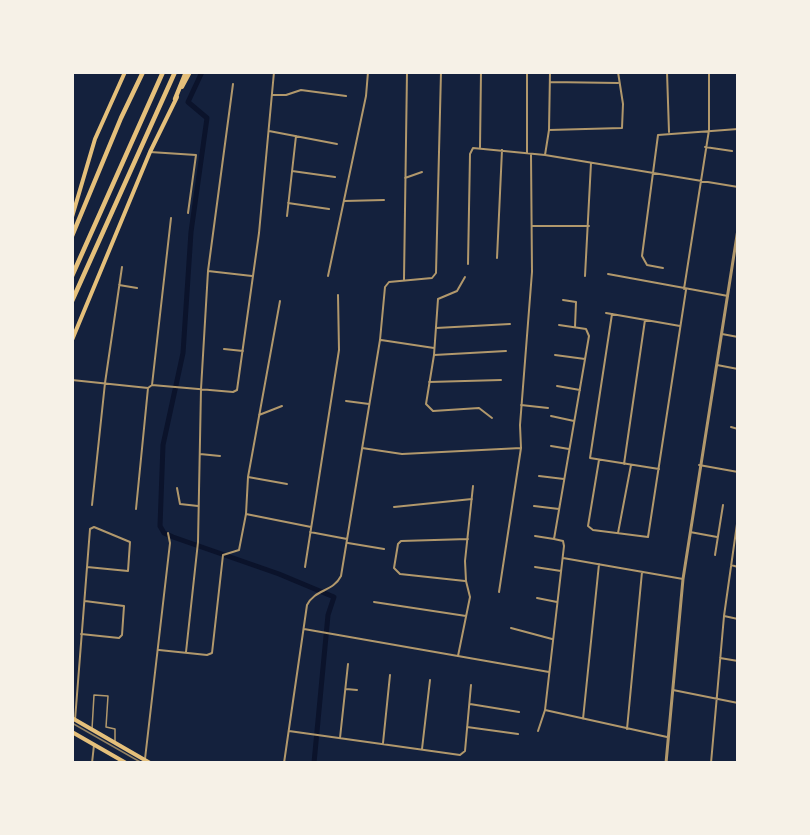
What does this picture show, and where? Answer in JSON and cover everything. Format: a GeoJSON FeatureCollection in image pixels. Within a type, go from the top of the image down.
{"type":"FeatureCollection","features":[{"type":"Feature","properties":{"kind":"highway"},"geometry":{"type":"LineString","coordinates":[[72,236],[143,72]]}},
{"type":"Feature","properties":{"kind":"highway"},"geometry":{"type":"LineString","coordinates":[[72,276],[163,72]]}},
{"type":"Feature","properties":{"kind":"highway"},"geometry":{"type":"LineString","coordinates":[[72,301],[175,72]]}},
{"type":"Feature","properties":{"kind":"highway"},"geometry":{"type":"LineString","coordinates":[[176,99],[188,72]]}},
{"type":"Feature","properties":{"kind":"main road"},"geometry":{"type":"LineString","coordinates":[[72,217],[95,139],[125,72]]}},
{"type":"Feature","properties":{"kind":"main road"},"geometry":{"type":"LineString","coordinates":[[72,340],[150,152],[176,99]]}},
{"type":"Feature","properties":{"kind":"main road"},"geometry":{"type":"LineString","coordinates":[[74,719],[92,727],[150,763]]}},
{"type":"Feature","properties":{"kind":"main road"},"geometry":{"type":"LineString","coordinates":[[72,732],[126,763]]}},
{"type":"Feature","properties":{"kind":"street"},"geometry":{"type":"LineString","coordinates":[[72,380],[148,388],[152,385],[235,392],[241,371],[274,72]]}},
{"type":"Feature","properties":{"kind":"street"},"geometry":{"type":"LineString","coordinates":[[328,276],[366,96],[368,72]]}},
{"type":"Feature","properties":{"kind":"street"},"geometry":{"type":"LineString","coordinates":[[404,280],[407,72]]}},
{"type":"Feature","properties":{"kind":"street"},"geometry":{"type":"LineString","coordinates":[[284,763],[309,601],[320,592],[336,585],[341,576],[380,340],[385,287],[389,282],[432,278],[436,273],[441,72]]}},
{"type":"Feature","properties":{"kind":"street"},"geometry":{"type":"LineString","coordinates":[[480,147],[481,72]]}},
{"type":"Feature","properties":{"kind":"street"},"geometry":{"type":"LineString","coordinates":[[499,592],[521,448],[522,405],[531,299],[532,226],[527,72]]}},
{"type":"Feature","properties":{"kind":"street"},"geometry":{"type":"LineString","coordinates":[[545,155],[549,129],[550,72]]}},
{"type":"Feature","properties":{"kind":"street"},"geometry":{"type":"LineString","coordinates":[[549,129],[622,128],[618,72]]}},
{"type":"Feature","properties":{"kind":"street"},"geometry":{"type":"LineString","coordinates":[[667,72],[669,132]]}},
{"type":"Feature","properties":{"kind":"street"},"geometry":{"type":"LineString","coordinates":[[599,460],[588,526],[593,530],[648,537],[709,130],[709,72]]}},
{"type":"Feature","properties":{"kind":"street"},"geometry":{"type":"LineString","coordinates":[[549,82],[618,83]]}},
{"type":"Feature","properties":{"kind":"street"},"geometry":{"type":"LineString","coordinates":[[186,652],[198,542],[201,389],[208,271],[233,84]]}},
{"type":"Feature","properties":{"kind":"street"},"geometry":{"type":"LineString","coordinates":[[272,95],[286,95],[301,90],[346,96]]}},
{"type":"Feature","properties":{"kind":"street"},"geometry":{"type":"LineString","coordinates":[[663,268],[647,265],[642,256],[657,138],[660,133],[669,132],[738,129]]}},
{"type":"Feature","properties":{"kind":"street"},"geometry":{"type":"LineString","coordinates":[[269,131],[337,144]]}},
{"type":"Feature","properties":{"kind":"street"},"geometry":{"type":"LineString","coordinates":[[287,216],[296,136]]}},
{"type":"Feature","properties":{"kind":"street"},"geometry":{"type":"LineString","coordinates":[[468,264],[470,151],[480,147],[545,155],[738,187]]}},
{"type":"Feature","properties":{"kind":"street"},"geometry":{"type":"LineString","coordinates":[[705,147],[732,152]]}},
{"type":"Feature","properties":{"kind":"street"},"geometry":{"type":"LineString","coordinates":[[498,258],[502,150]]}},
{"type":"Feature","properties":{"kind":"street"},"geometry":{"type":"LineString","coordinates":[[150,152],[196,155],[188,213]]}},
{"type":"Feature","properties":{"kind":"street"},"geometry":{"type":"LineString","coordinates":[[585,276],[591,163]]}},
{"type":"Feature","properties":{"kind":"street"},"geometry":{"type":"LineString","coordinates":[[292,171],[335,177]]}},
{"type":"Feature","properties":{"kind":"street"},"geometry":{"type":"LineString","coordinates":[[405,178],[422,172]]}},
{"type":"Feature","properties":{"kind":"street"},"geometry":{"type":"LineString","coordinates":[[344,201],[384,200]]}},
{"type":"Feature","properties":{"kind":"street"},"geometry":{"type":"LineString","coordinates":[[288,203],[329,209]]}},
{"type":"Feature","properties":{"kind":"street"},"geometry":{"type":"LineString","coordinates":[[152,385],[171,218]]}},
{"type":"Feature","properties":{"kind":"street"},"geometry":{"type":"LineString","coordinates":[[532,226],[589,226]]}},
{"type":"Feature","properties":{"kind":"street"},"geometry":{"type":"LineString","coordinates":[[666,763],[683,579],[699,465],[738,229]]}},
{"type":"Feature","properties":{"kind":"street"},"geometry":{"type":"LineString","coordinates":[[92,505],[105,383],[122,267]]}},
{"type":"Feature","properties":{"kind":"street"},"geometry":{"type":"LineString","coordinates":[[208,271],[252,276]]}},
{"type":"Feature","properties":{"kind":"street"},"geometry":{"type":"LineString","coordinates":[[608,274],[685,290],[728,296]]}},
{"type":"Feature","properties":{"kind":"street"},"geometry":{"type":"LineString","coordinates":[[465,277],[457,291],[438,299],[434,354],[426,404],[429,409],[479,408],[492,418]]}},
{"type":"Feature","properties":{"kind":"street"},"geometry":{"type":"LineString","coordinates":[[119,285],[137,288]]}},
{"type":"Feature","properties":{"kind":"street"},"geometry":{"type":"LineString","coordinates":[[305,567],[340,341],[339,295]]}},
{"type":"Feature","properties":{"kind":"street"},"geometry":{"type":"LineString","coordinates":[[563,300],[576,303],[575,327]]}},
{"type":"Feature","properties":{"kind":"street"},"geometry":{"type":"LineString","coordinates":[[159,650],[207,655],[212,653],[223,555],[239,550],[246,514],[248,477],[280,301]]}},
{"type":"Feature","properties":{"kind":"street"},"geometry":{"type":"LineString","coordinates":[[606,313],[680,326]]}},
{"type":"Feature","properties":{"kind":"street"},"geometry":{"type":"LineString","coordinates":[[612,314],[590,458],[659,469]]}},
{"type":"Feature","properties":{"kind":"street"},"geometry":{"type":"LineString","coordinates":[[624,464],[645,320]]}},
{"type":"Feature","properties":{"kind":"street"},"geometry":{"type":"LineString","coordinates":[[436,328],[510,324]]}},
{"type":"Feature","properties":{"kind":"street"},"geometry":{"type":"LineString","coordinates":[[554,539],[589,332],[586,329],[560,326]]}},
{"type":"Feature","properties":{"kind":"street"},"geometry":{"type":"LineString","coordinates":[[722,334],[738,337]]}},
{"type":"Feature","properties":{"kind":"street"},"geometry":{"type":"LineString","coordinates":[[380,340],[434,348]]}},
{"type":"Feature","properties":{"kind":"street"},"geometry":{"type":"LineString","coordinates":[[224,349],[243,351]]}},
{"type":"Feature","properties":{"kind":"street"},"geometry":{"type":"LineString","coordinates":[[434,354],[506,351]]}},
{"type":"Feature","properties":{"kind":"street"},"geometry":{"type":"LineString","coordinates":[[555,355],[585,359]]}},
{"type":"Feature","properties":{"kind":"street"},"geometry":{"type":"LineString","coordinates":[[717,365],[738,369]]}},
{"type":"Feature","properties":{"kind":"street"},"geometry":{"type":"LineString","coordinates":[[429,382],[501,380]]}},
{"type":"Feature","properties":{"kind":"street"},"geometry":{"type":"LineString","coordinates":[[557,386],[580,390]]}},
{"type":"Feature","properties":{"kind":"street"},"geometry":{"type":"LineString","coordinates":[[136,509],[148,388]]}},
{"type":"Feature","properties":{"kind":"street"},"geometry":{"type":"LineString","coordinates":[[346,401],[369,404]]}},
{"type":"Feature","properties":{"kind":"street"},"geometry":{"type":"LineString","coordinates":[[522,405],[548,408]]}},
{"type":"Feature","properties":{"kind":"street"},"geometry":{"type":"LineString","coordinates":[[259,415],[282,406]]}},
{"type":"Feature","properties":{"kind":"street"},"geometry":{"type":"LineString","coordinates":[[551,416],[574,421]]}},
{"type":"Feature","properties":{"kind":"street"},"geometry":{"type":"LineString","coordinates":[[731,427],[738,429]]}},
{"type":"Feature","properties":{"kind":"street"},"geometry":{"type":"LineString","coordinates":[[552,446],[569,449]]}},
{"type":"Feature","properties":{"kind":"street"},"geometry":{"type":"LineString","coordinates":[[362,448],[402,454],[521,448]]}},
{"type":"Feature","properties":{"kind":"street"},"geometry":{"type":"LineString","coordinates":[[200,454],[220,456]]}},
{"type":"Feature","properties":{"kind":"street"},"geometry":{"type":"LineString","coordinates":[[618,533],[631,465]]}},
{"type":"Feature","properties":{"kind":"street"},"geometry":{"type":"LineString","coordinates":[[699,465],[738,472]]}},
{"type":"Feature","properties":{"kind":"street"},"geometry":{"type":"LineString","coordinates":[[540,476],[564,479]]}},
{"type":"Feature","properties":{"kind":"street"},"geometry":{"type":"LineString","coordinates":[[248,477],[286,484]]}},
{"type":"Feature","properties":{"kind":"street"},"geometry":{"type":"LineString","coordinates":[[458,656],[470,597],[466,581],[473,486]]}},
{"type":"Feature","properties":{"kind":"street"},"geometry":{"type":"LineString","coordinates":[[177,488],[180,504],[198,506]]}},
{"type":"Feature","properties":{"kind":"street"},"geometry":{"type":"LineString","coordinates":[[394,507],[472,499]]}},
{"type":"Feature","properties":{"kind":"street"},"geometry":{"type":"LineString","coordinates":[[716,555],[723,505]]}},
{"type":"Feature","properties":{"kind":"street"},"geometry":{"type":"LineString","coordinates":[[534,506],[559,510]]}},
{"type":"Feature","properties":{"kind":"street"},"geometry":{"type":"LineString","coordinates":[[246,514],[311,527]]}},
{"type":"Feature","properties":{"kind":"street"},"geometry":{"type":"LineString","coordinates":[[711,763],[724,616],[738,517]]}},
{"type":"Feature","properties":{"kind":"street"},"geometry":{"type":"LineString","coordinates":[[74,719],[90,529],[94,527],[129,541],[128,571],[87,567]]}},
{"type":"Feature","properties":{"kind":"street"},"geometry":{"type":"LineString","coordinates":[[310,531],[384,549]]}},
{"type":"Feature","properties":{"kind":"street"},"geometry":{"type":"LineString","coordinates":[[145,760],[159,650],[168,532]]}},
{"type":"Feature","properties":{"kind":"street"},"geometry":{"type":"LineString","coordinates":[[690,532],[718,537]]}},
{"type":"Feature","properties":{"kind":"street"},"geometry":{"type":"LineString","coordinates":[[536,536],[564,543],[545,710],[538,730]]}},
{"type":"Feature","properties":{"kind":"street"},"geometry":{"type":"LineString","coordinates":[[466,581],[400,574],[394,568],[398,544],[401,541],[468,539]]}},
{"type":"Feature","properties":{"kind":"street"},"geometry":{"type":"LineString","coordinates":[[563,558],[683,579]]}},
{"type":"Feature","properties":{"kind":"street"},"geometry":{"type":"LineString","coordinates":[[583,719],[599,564]]}},
{"type":"Feature","properties":{"kind":"street"},"geometry":{"type":"LineString","coordinates":[[730,566],[738,567]]}},
{"type":"Feature","properties":{"kind":"street"},"geometry":{"type":"LineString","coordinates":[[535,567],[561,571]]}},
{"type":"Feature","properties":{"kind":"street"},"geometry":{"type":"LineString","coordinates":[[627,729],[642,572]]}},
{"type":"Feature","properties":{"kind":"street"},"geometry":{"type":"LineString","coordinates":[[537,598],[557,602]]}},
{"type":"Feature","properties":{"kind":"street"},"geometry":{"type":"LineString","coordinates":[[81,634],[121,637],[125,609],[122,605],[84,601]]}},
{"type":"Feature","properties":{"kind":"street"},"geometry":{"type":"LineString","coordinates":[[374,602],[466,616]]}},
{"type":"Feature","properties":{"kind":"street"},"geometry":{"type":"LineString","coordinates":[[724,616],[738,619]]}},
{"type":"Feature","properties":{"kind":"street"},"geometry":{"type":"LineString","coordinates":[[511,628],[552,639]]}},
{"type":"Feature","properties":{"kind":"street"},"geometry":{"type":"LineString","coordinates":[[304,629],[549,672]]}},
{"type":"Feature","properties":{"kind":"street"},"geometry":{"type":"LineString","coordinates":[[720,658],[738,661]]}},
{"type":"Feature","properties":{"kind":"street"},"geometry":{"type":"LineString","coordinates":[[340,738],[348,664]]}},
{"type":"Feature","properties":{"kind":"street"},"geometry":{"type":"LineString","coordinates":[[383,742],[390,675]]}},
{"type":"Feature","properties":{"kind":"street"},"geometry":{"type":"LineString","coordinates":[[422,749],[430,680]]}},
{"type":"Feature","properties":{"kind":"street"},"geometry":{"type":"LineString","coordinates":[[289,731],[463,754],[471,685]]}},
{"type":"Feature","properties":{"kind":"street"},"geometry":{"type":"LineString","coordinates":[[346,689],[357,690]]}},
{"type":"Feature","properties":{"kind":"street"},"geometry":{"type":"LineString","coordinates":[[672,690],[738,703]]}},
{"type":"Feature","properties":{"kind":"street"},"geometry":{"type":"LineString","coordinates":[[470,704],[519,712]]}},
{"type":"Feature","properties":{"kind":"street"},"geometry":{"type":"LineString","coordinates":[[545,710],[668,737]]}},
{"type":"Feature","properties":{"kind":"street"},"geometry":{"type":"LineString","coordinates":[[467,727],[518,734]]}},
{"type":"Feature","properties":{"kind":"street"},"geometry":{"type":"LineString","coordinates":[[92,763],[94,744]]}},
{"type":"Feature","properties":{"kind":"lane"},"geometry":{"type":"LineString","coordinates":[[92,727],[94,695],[108,696],[106,727],[115,729],[115,743]]}},
{"type":"Feature","properties":{"kind":"waterway"},"geometry":{"type":"LineString","coordinates":[[202,72],[188,102],[207,118],[191,232],[183,353],[163,445],[160,526],[164,533],[173,537],[279,574],[334,597],[328,615],[314,763]]}},
{"type":"Feature","properties":{"kind":"railway"},"geometry":{"type":"LineString","coordinates":[[72,723],[142,763]]}}]}
